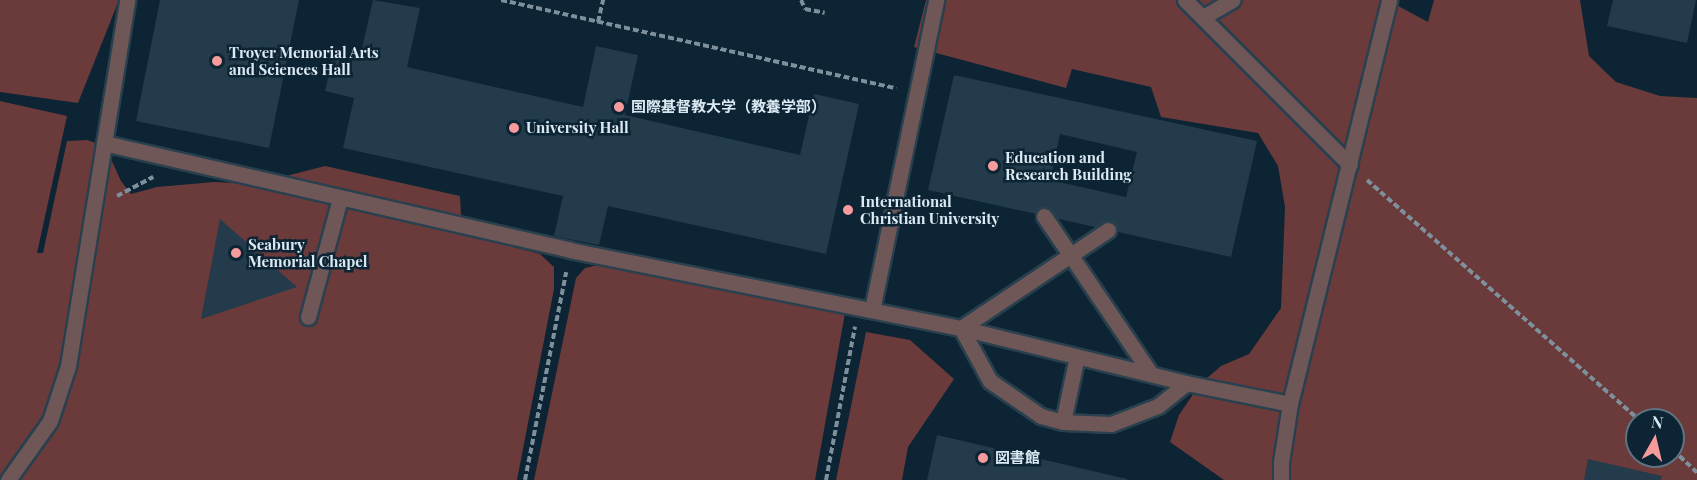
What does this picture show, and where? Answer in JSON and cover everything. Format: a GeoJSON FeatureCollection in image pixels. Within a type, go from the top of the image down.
{"type":"FeatureCollection","features":[{"type":"Feature","properties":{"kind":"lane"},"geometry":{"type":"LineString","coordinates":[[865,308],[917,92],[936,0]]}},
{"type":"Feature","properties":{"kind":"lane"},"geometry":{"type":"LineString","coordinates":[[1185,0],[1350,165]]}},
{"type":"Feature","properties":{"kind":"lane"},"geometry":{"type":"LineString","coordinates":[[1203,17],[1233,0]]}},
{"type":"Feature","properties":{"kind":"lane"},"geometry":{"type":"LineString","coordinates":[[1281,480],[1281,462],[1290,404],[1389,0]]}},
{"type":"Feature","properties":{"kind":"lane"},"geometry":{"type":"LineString","coordinates":[[8,480],[50,421],[68,366],[124,1]]}},
{"type":"Feature","properties":{"kind":"lane"},"geometry":{"type":"LineString","coordinates":[[104,143],[570,250],[961,328],[1186,383],[1290,404]]}},
{"type":"Feature","properties":{"kind":"lane"},"geometry":{"type":"LineString","coordinates":[[308,317],[340,198]]}},
{"type":"Feature","properties":{"kind":"lane"},"geometry":{"type":"LineString","coordinates":[[1044,216],[1150,374]]}},
{"type":"Feature","properties":{"kind":"lane"},"geometry":{"type":"LineString","coordinates":[[961,328],[1108,230]]}},
{"type":"Feature","properties":{"kind":"lane"},"geometry":{"type":"LineString","coordinates":[[961,328],[990,381],[1041,416],[1063,422],[1111,424],[1158,406],[1186,383]]}},
{"type":"Feature","properties":{"kind":"lane"},"geometry":{"type":"LineString","coordinates":[[1063,422],[1077,356]]}},
{"type":"Feature","properties":{"kind":"path"},"geometry":{"type":"LineString","coordinates":[[501,0],[917,92]]}},
{"type":"Feature","properties":{"kind":"path"},"geometry":{"type":"LineString","coordinates":[[598,22],[603,0]]}},
{"type":"Feature","properties":{"kind":"path"},"geometry":{"type":"LineString","coordinates":[[801,0],[805,9],[825,13]]}},
{"type":"Feature","properties":{"kind":"path"},"geometry":{"type":"LineString","coordinates":[[1350,165],[1625,408]]}},
{"type":"Feature","properties":{"kind":"path"},"geometry":{"type":"LineString","coordinates":[[117,197],[161,172]]}},
{"type":"Feature","properties":{"kind":"path"},"geometry":{"type":"LineString","coordinates":[[525,480],[570,250]]}},
{"type":"Feature","properties":{"kind":"path"},"geometry":{"type":"LineString","coordinates":[[826,480],[865,308]]}},
{"type":"Feature","properties":{"kind":"path"},"geometry":{"type":"LineString","coordinates":[[1685,461],[1697,472]]}},
{"type":"Feature","properties":{"kind":"shaded area"},"geometry":{"type":"Polygon","coordinates":[[[0,0],[119,0],[78,103],[0,92],[0,0]]]}},
{"type":"Feature","properties":{"kind":"shaded area"},"geometry":{"type":"Polygon","coordinates":[[[926,0],[1387,0],[1428,22],[1434,0],[1580,0],[1589,56],[1616,82],[1660,96],[1697,98],[1697,480],[1224,480],[1170,442],[1179,415],[1200,384],[1221,366],[1249,354],[1281,308],[1285,207],[1278,166],[1258,133],[1161,117],[1151,87],[1072,69],[1066,88],[914,47],[926,0]]]}},
{"type":"Feature","properties":{"kind":"shaded area"},"geometry":{"type":"Polygon","coordinates":[[[0,101],[67,116],[37,253],[43,253],[67,141],[87,140],[105,146],[121,181],[131,194],[157,187],[214,182],[255,184],[325,166],[460,196],[462,234],[540,254],[554,267],[554,289],[517,480],[0,480],[0,101]]]}},
{"type":"Feature","properties":{"kind":"shaded area"},"geometry":{"type":"Polygon","coordinates":[[[598,265],[845,313],[815,480],[534,480],[576,278],[585,268],[598,265]]]}},
{"type":"Feature","properties":{"kind":"shaded area"},"geometry":{"type":"Polygon","coordinates":[[[866,332],[910,340],[954,379],[908,447],[902,480],[836,480],[866,332]]]}},
{"type":"Feature","properties":{"kind":"building","name":"Troyer Memorial Arts and Sciences Hall"},"geometry":{"type":"Polygon","coordinates":[[[160,0],[299,0],[269,148],[136,121],[160,0]]]}},
{"type":"Feature","properties":{"kind":"building","name":"University Hall"},"geometry":{"type":"Polygon","coordinates":[[[373,0],[420,8],[407,67],[583,107],[596,46],[638,55],[625,115],[800,155],[814,94],[859,104],[826,254],[608,206],[599,245],[554,236],[563,196],[343,148],[354,98],[325,91],[334,52],[360,57],[373,0]]]}},
{"type":"Feature","properties":{"kind":"building"},"geometry":{"type":"Polygon","coordinates":[[[1613,0],[1696,0],[1687,43],[1607,26],[1613,0]]]}},
{"type":"Feature","properties":{"kind":"building","name":"Education and Research Building"},"geometry":{"type":"Polygon","coordinates":[[[954,75],[1257,141],[1231,257],[928,190],[954,75]],[[1060,134],[1050,180],[1126,197],[1137,152],[1060,134]]]}},
{"type":"Feature","properties":{"kind":"building","name":"Seabury Memorial Chapel"},"geometry":{"type":"Polygon","coordinates":[[[220,219],[297,287],[201,319],[220,219]]]}},
{"type":"Feature","properties":{"kind":"building","name":"図書館"},"geometry":{"type":"Polygon","coordinates":[[[937,435],[1127,479],[1127,480],[927,480],[937,435]]]}},
{"type":"Feature","properties":{"kind":"building"},"geometry":{"type":"Polygon","coordinates":[[[1588,459],[1662,476],[1661,480],[1584,480],[1588,459]]]}},
{"type":"Feature","properties":{"kind":"place","name":"Troyer Memorial Arts and Sciences Hall"},"geometry":{"type":"Point","coordinates":[217,61]}},
{"type":"Feature","properties":{"kind":"place","name":"国際基督教大学（教養学部）"},"geometry":{"type":"Point","coordinates":[619,107]}},
{"type":"Feature","properties":{"kind":"place","name":"University Hall"},"geometry":{"type":"Point","coordinates":[514,128]}},
{"type":"Feature","properties":{"kind":"place","name":"Education and Research Building"},"geometry":{"type":"Point","coordinates":[993,166]}},
{"type":"Feature","properties":{"kind":"place","name":"International Christian University"},"geometry":{"type":"Point","coordinates":[848,210]}},
{"type":"Feature","properties":{"kind":"place","name":"Seabury Memorial Chapel"},"geometry":{"type":"Point","coordinates":[236,253]}},
{"type":"Feature","properties":{"kind":"place","name":"図書館"},"geometry":{"type":"Point","coordinates":[983,458]}}]}
